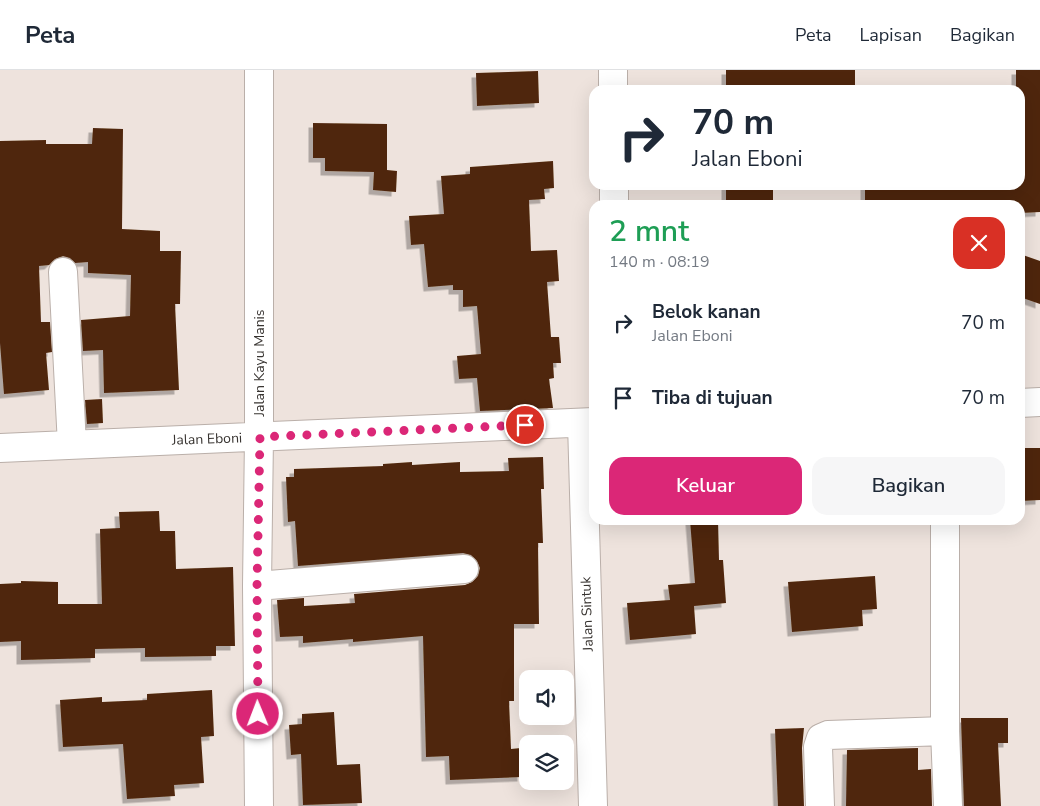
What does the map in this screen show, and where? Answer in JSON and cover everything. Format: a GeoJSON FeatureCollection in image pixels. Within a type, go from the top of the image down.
{"type":"FeatureCollection","features":[{"type":"Feature","properties":{"kind":"street","name":"Jalan Kayu Manis"},"geometry":{"type":"LineString","coordinates":[[258,806],[259,70]]}},
{"type":"Feature","properties":{"kind":"street"},"geometry":{"type":"LineString","coordinates":[[613,70],[613,85]]}},
{"type":"Feature","properties":{"kind":"street"},"geometry":{"type":"LineString","coordinates":[[63,272],[72,445]]}},
{"type":"Feature","properties":{"kind":"street"},"geometry":{"type":"LineString","coordinates":[[1025,403],[1040,402]]}},
{"type":"Feature","properties":{"kind":"street","name":"Jalan Eboni"},"geometry":{"type":"LineString","coordinates":[[0,448],[588,422]]}},
{"type":"Feature","properties":{"kind":"street","name":"Jalan Sintuk"},"geometry":{"type":"LineString","coordinates":[[588,422],[589,499]]}},
{"type":"Feature","properties":{"kind":"street","name":"Jalan Sintuk"},"geometry":{"type":"LineString","coordinates":[[589,525],[593,806]]}},
{"type":"Feature","properties":{"kind":"street"},"geometry":{"type":"LineString","coordinates":[[945,525],[945,731],[948,806]]}},
{"type":"Feature","properties":{"kind":"street"},"geometry":{"type":"LineString","coordinates":[[257,586],[464,569]]}},
{"type":"Feature","properties":{"kind":"street"},"geometry":{"type":"LineString","coordinates":[[820,806],[818,747],[821,738],[828,735],[945,731]]}},
{"type":"Feature","properties":{"kind":"building"},"geometry":{"type":"Polygon","coordinates":[[[726,70],[855,70],[855,85],[726,85],[726,70]]]}},
{"type":"Feature","properties":{"kind":"building"},"geometry":{"type":"Polygon","coordinates":[[[1016,70],[1040,70],[1040,212],[1025,213],[1025,200],[865,200],[865,190],[1025,190],[1025,85],[1016,85],[1016,70]]]}},
{"type":"Feature","properties":{"kind":"building"},"geometry":{"type":"Polygon","coordinates":[[[538,71],[539,103],[477,106],[476,73],[538,71]]]}},
{"type":"Feature","properties":{"kind":"building"},"geometry":{"type":"Polygon","coordinates":[[[313,123],[387,124],[387,170],[397,171],[396,192],[373,190],[374,172],[325,171],[325,158],[313,158],[313,123]]]}},
{"type":"Feature","properties":{"kind":"building"},"geometry":{"type":"Polygon","coordinates":[[[93,128],[123,129],[122,229],[160,231],[160,251],[181,251],[180,304],[175,304],[179,390],[104,393],[103,350],[83,351],[81,320],[130,316],[131,275],[88,273],[88,262],[75,263],[70,258],[63,256],[55,259],[49,265],[39,266],[41,322],[50,322],[52,352],[46,353],[49,390],[4,394],[0,343],[0,141],[46,140],[46,144],[92,144],[93,128]]]}},
{"type":"Feature","properties":{"kind":"building"},"geometry":{"type":"Polygon","coordinates":[[[553,161],[554,188],[544,189],[545,199],[529,200],[531,251],[557,250],[559,281],[547,282],[551,337],[559,337],[561,363],[553,363],[554,378],[549,379],[553,408],[480,411],[477,378],[459,379],[457,356],[481,354],[477,306],[463,307],[463,290],[453,290],[453,285],[428,287],[424,244],[411,245],[409,216],[444,214],[441,176],[470,174],[470,167],[553,161]]]}},
{"type":"Feature","properties":{"kind":"building"},"geometry":{"type":"Polygon","coordinates":[[[726,190],[773,190],[773,200],[726,200],[726,190]]]}},
{"type":"Feature","properties":{"kind":"building"},"geometry":{"type":"Polygon","coordinates":[[[1025,256],[1040,261],[1040,304],[1025,299],[1025,256]]]}},
{"type":"Feature","properties":{"kind":"building"},"geometry":{"type":"Polygon","coordinates":[[[102,399],[103,423],[87,424],[85,400],[102,399]]]}},
{"type":"Feature","properties":{"kind":"building"},"geometry":{"type":"Polygon","coordinates":[[[1025,448],[1040,448],[1040,500],[1025,501],[1025,448]]]}},
{"type":"Feature","properties":{"kind":"building"},"geometry":{"type":"Polygon","coordinates":[[[543,457],[544,489],[541,489],[543,543],[538,543],[539,624],[514,624],[514,701],[509,701],[511,749],[519,748],[519,777],[450,780],[449,756],[426,757],[423,636],[353,642],[353,639],[303,643],[303,636],[280,637],[277,600],[304,598],[304,606],[355,603],[354,594],[465,585],[472,582],[478,576],[480,568],[477,561],[471,555],[463,553],[298,566],[295,521],[288,522],[286,477],[294,477],[294,469],[383,466],[383,464],[412,462],[412,465],[460,462],[460,472],[509,471],[508,458],[543,457]]]}},
{"type":"Feature","properties":{"kind":"building"},"geometry":{"type":"Polygon","coordinates":[[[159,511],[160,531],[175,531],[176,569],[233,567],[235,646],[216,646],[216,656],[145,657],[145,648],[95,649],[95,658],[21,660],[21,641],[0,642],[0,584],[21,583],[21,581],[58,582],[58,604],[102,604],[100,529],[120,528],[119,512],[159,511]]]}},
{"type":"Feature","properties":{"kind":"building"},"geometry":{"type":"Polygon","coordinates":[[[690,525],[718,525],[719,560],[723,560],[726,603],[694,606],[696,634],[630,640],[627,603],[670,600],[668,585],[695,583],[690,525]]]}},
{"type":"Feature","properties":{"kind":"building"},"geometry":{"type":"Polygon","coordinates":[[[875,576],[877,609],[862,610],[863,626],[792,632],[788,582],[875,576]]]}},
{"type":"Feature","properties":{"kind":"building"},"geometry":{"type":"Polygon","coordinates":[[[212,690],[214,736],[201,737],[204,783],[174,785],[175,796],[127,799],[123,744],[63,747],[60,700],[102,697],[102,702],[147,700],[147,694],[212,690]]]}},
{"type":"Feature","properties":{"kind":"building"},"geometry":{"type":"Polygon","coordinates":[[[334,712],[337,765],[360,764],[362,803],[303,805],[301,754],[291,755],[289,725],[302,724],[302,714],[334,712]]]}},
{"type":"Feature","properties":{"kind":"building"},"geometry":{"type":"Polygon","coordinates":[[[961,718],[1008,718],[1008,743],[998,743],[1001,806],[964,806],[961,718]]]}},
{"type":"Feature","properties":{"kind":"building"},"geometry":{"type":"Polygon","coordinates":[[[804,728],[802,748],[804,806],[778,806],[775,729],[804,728]]]}},
{"type":"Feature","properties":{"kind":"building"},"geometry":{"type":"Polygon","coordinates":[[[918,748],[918,770],[931,769],[932,806],[846,806],[847,750],[918,748]]]}},
{"type":"Feature","properties":{"kind":"route"},"geometry":{"type":"LineString","coordinates":[[258,714],[257,586],[260,437],[525,425]]}}]}
